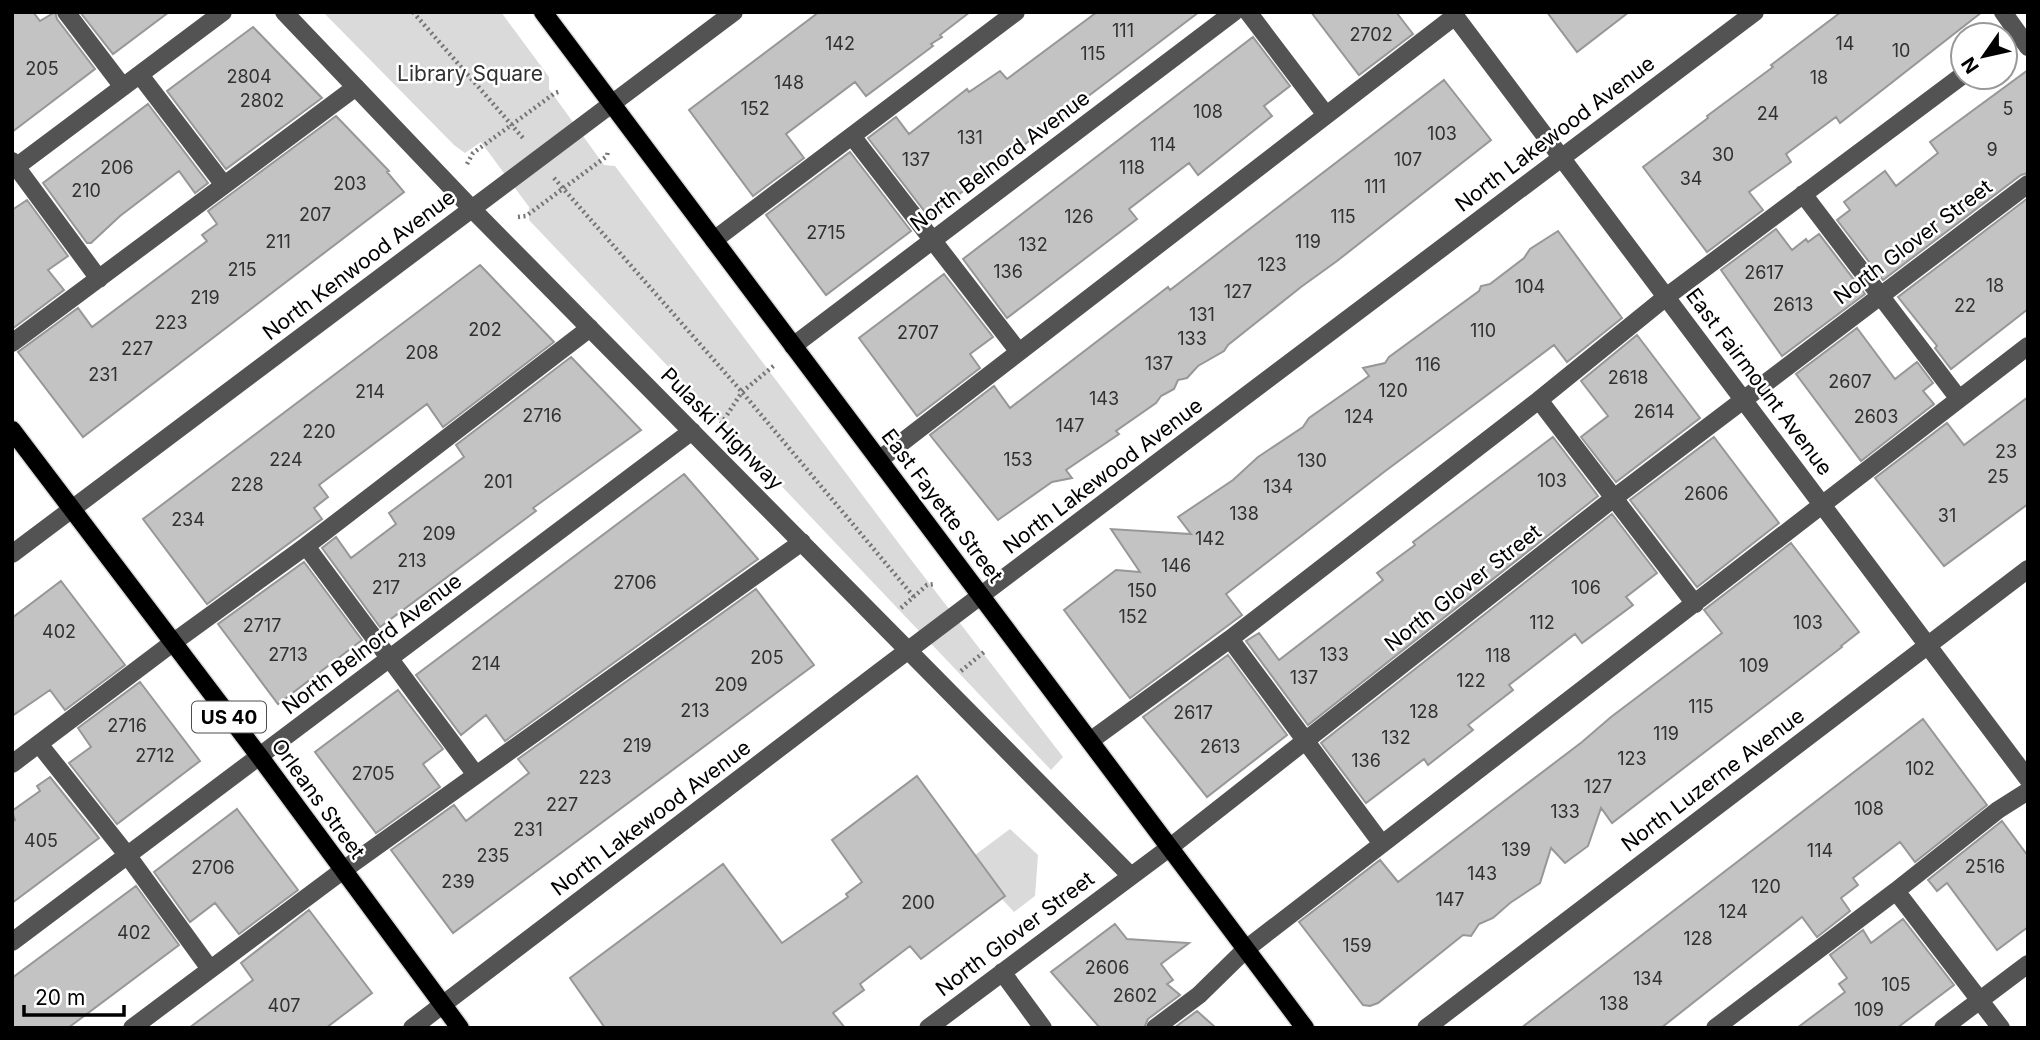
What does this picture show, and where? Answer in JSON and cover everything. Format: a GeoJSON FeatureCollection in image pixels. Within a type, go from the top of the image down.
{"type":"FeatureCollection","features":[{"type":"Feature","properties":{"kind":"main road","name":"East Fayette Street"},"geometry":{"type":"LineString","coordinates":[[543,12],[1305,1028]]}},
{"type":"Feature","properties":{"kind":"main road","name":"Orleans Street"},"geometry":{"type":"LineString","coordinates":[[12,430],[260,757],[460,1028]]}},
{"type":"Feature","properties":{"kind":"street"},"geometry":{"type":"LineString","coordinates":[[66,12],[123,87]]}},
{"type":"Feature","properties":{"kind":"street"},"geometry":{"type":"LineString","coordinates":[[99,279],[14,166],[223,12]]}},
{"type":"Feature","properties":{"kind":"street","name":"Pulaski Highway"},"geometry":{"type":"LineString","coordinates":[[284,12],[472,209],[1131,876]]}},
{"type":"Feature","properties":{"kind":"street","name":"North Kenwood Avenue"},"geometry":{"type":"LineString","coordinates":[[12,554],[734,12]]}},
{"type":"Feature","properties":{"kind":"street"},"geometry":{"type":"LineString","coordinates":[[714,240],[1016,12]]}},
{"type":"Feature","properties":{"kind":"street","name":"North Belnord Avenue"},"geometry":{"type":"LineString","coordinates":[[793,346],[1234,12]]}},
{"type":"Feature","properties":{"kind":"street"},"geometry":{"type":"LineString","coordinates":[[1248,12],[1326,115]]}},
{"type":"Feature","properties":{"kind":"street","name":"North Lakewood Avenue"},"geometry":{"type":"LineString","coordinates":[[412,1028],[1755,12]]}},
{"type":"Feature","properties":{"kind":"street"},"geometry":{"type":"LineString","coordinates":[[879,460],[1454,14]]}},
{"type":"Feature","properties":{"kind":"street","name":"East Fairmount Avenue"},"geometry":{"type":"LineString","coordinates":[[1454,14],[2028,779]]}},
{"type":"Feature","properties":{"kind":"street"},"geometry":{"type":"LineString","coordinates":[[140,75],[224,186]]}},
{"type":"Feature","properties":{"kind":"street"},"geometry":{"type":"LineString","coordinates":[[1090,741],[1230,639],[1539,400],[1666,297],[1949,85]]}},
{"type":"Feature","properties":{"kind":"street"},"geometry":{"type":"LineString","coordinates":[[12,343],[355,88]]}},
{"type":"Feature","properties":{"kind":"street"},"geometry":{"type":"LineString","coordinates":[[852,136],[1019,352]]}},
{"type":"Feature","properties":{"kind":"street","name":"North Glover Street"},"geometry":{"type":"LineString","coordinates":[[928,1028],[1169,848],[1614,498],[2028,184]]}},
{"type":"Feature","properties":{"kind":"street"},"geometry":{"type":"LineString","coordinates":[[1803,194],[1959,399]]}},
{"type":"Feature","properties":{"kind":"street"},"geometry":{"type":"LineString","coordinates":[[12,764],[171,643],[306,546],[590,328]]}},
{"type":"Feature","properties":{"kind":"street"},"geometry":{"type":"LineString","coordinates":[[1155,1028],[1199,995],[1246,949],[2028,346]]}},
{"type":"Feature","properties":{"kind":"street"},"geometry":{"type":"LineString","coordinates":[[1539,400],[1695,604]]}},
{"type":"Feature","properties":{"kind":"street","name":"North Belnord Avenue"},"geometry":{"type":"LineString","coordinates":[[12,942],[692,431]]}},
{"type":"Feature","properties":{"kind":"street"},"geometry":{"type":"LineString","coordinates":[[132,1028],[342,871],[802,542]]}},
{"type":"Feature","properties":{"kind":"street"},"geometry":{"type":"LineString","coordinates":[[306,546],[476,775]]}},
{"type":"Feature","properties":{"kind":"street","name":"North Luzerne Avenue"},"geometry":{"type":"LineString","coordinates":[[1426,1028],[2028,569]]}},
{"type":"Feature","properties":{"kind":"street"},"geometry":{"type":"LineString","coordinates":[[1230,639],[1382,844]]}},
{"type":"Feature","properties":{"kind":"street"},"geometry":{"type":"LineString","coordinates":[[39,744],[128,856],[210,969]]}},
{"type":"Feature","properties":{"kind":"street"},"geometry":{"type":"LineString","coordinates":[[1715,1028],[1998,810],[2028,791]]}},
{"type":"Feature","properties":{"kind":"street"},"geometry":{"type":"LineString","coordinates":[[1896,891],[2001,1028]]}},
{"type":"Feature","properties":{"kind":"street"},"geometry":{"type":"LineString","coordinates":[[1943,1028],[2028,964]]}},
{"type":"Feature","properties":{"kind":"street"},"geometry":{"type":"LineString","coordinates":[[1002,972],[1043,1028]]}},
{"type":"Feature","properties":{"kind":"path"},"geometry":{"type":"LineString","coordinates":[[413,12],[540,158],[561,189],[742,392],[914,597]]}},
{"type":"Feature","properties":{"kind":"path"},"geometry":{"type":"LineString","coordinates":[[467,164],[473,153],[561,91]]}},
{"type":"Feature","properties":{"kind":"path"},"geometry":{"type":"LineString","coordinates":[[517,217],[526,216],[607,156],[608,152]]}},
{"type":"Feature","properties":{"kind":"path"},"geometry":{"type":"LineString","coordinates":[[720,426],[742,392],[772,368],[793,346]]}},
{"type":"Feature","properties":{"kind":"path"},"geometry":{"type":"LineString","coordinates":[[898,611],[927,586],[934,584]]}},
{"type":"Feature","properties":{"kind":"path"},"geometry":{"type":"LineString","coordinates":[[960,671],[984,652]]}},
{"type":"Feature","properties":{"kind":"green space","name":"Library Square"},"geometry":{"type":"Polygon","coordinates":[[[323,12],[501,12],[549,77],[549,89],[604,165],[615,166],[1063,757],[1051,770],[529,220],[529,207],[481,142],[465,153],[454,145],[323,12]]]}},
{"type":"Feature","properties":{"kind":"green space"},"geometry":{"type":"Polygon","coordinates":[[[1010,829],[1038,855],[1035,896],[1014,912],[1002,899],[1005,896],[975,855],[1010,829]]]}},
{"type":"Feature","properties":{"kind":"building"},"geometry":{"type":"Polygon","coordinates":[[[12,12],[33,12],[40,21],[55,12],[57,19],[95,69],[12,132],[12,12]]]}},
{"type":"Feature","properties":{"kind":"building"},"geometry":{"type":"Polygon","coordinates":[[[80,12],[169,12],[113,54],[80,12]]]}},
{"type":"Feature","properties":{"kind":"building"},"geometry":{"type":"Polygon","coordinates":[[[819,12],[970,12],[940,35],[942,37],[931,44],[933,46],[866,96],[855,82],[786,134],[804,158],[753,196],[689,110],[819,12]]]}},
{"type":"Feature","properties":{"kind":"building"},"geometry":{"type":"Polygon","coordinates":[[[1097,12],[1199,12],[929,217],[868,138],[896,117],[909,134],[967,89],[969,92],[1000,71],[1007,79],[1097,12]]]}},
{"type":"Feature","properties":{"kind":"building"},"geometry":{"type":"Polygon","coordinates":[[[1311,12],[1396,12],[1413,34],[1359,75],[1311,12]]]}},
{"type":"Feature","properties":{"kind":"building"},"geometry":{"type":"Polygon","coordinates":[[[1547,12],[1629,12],[1577,52],[1547,12]]]}},
{"type":"Feature","properties":{"kind":"building"},"geometry":{"type":"Polygon","coordinates":[[[1841,12],[1982,12],[1970,21],[1949,21],[1949,38],[1840,123],[1836,117],[1786,154],[1791,162],[1749,192],[1763,210],[1707,252],[1643,167],[1773,67],[1771,65],[1841,12]]]}},
{"type":"Feature","properties":{"kind":"building"},"geometry":{"type":"Polygon","coordinates":[[[253,27],[322,98],[226,169],[167,91],[253,27]]]}},
{"type":"Feature","properties":{"kind":"building"},"geometry":{"type":"Polygon","coordinates":[[[1253,37],[1290,86],[1264,106],[1272,116],[1198,175],[1189,163],[1129,209],[1137,219],[1007,318],[963,259],[1253,37]]]}},
{"type":"Feature","properties":{"kind":"building"},"geometry":{"type":"Polygon","coordinates":[[[2028,70],[2028,173],[2021,175],[1883,280],[1837,220],[1850,210],[1844,202],[1885,171],[1896,186],[1938,153],[1930,142],[1999,91],[2019,91],[2019,77],[2028,70]]]}},
{"type":"Feature","properties":{"kind":"building"},"geometry":{"type":"Polygon","coordinates":[[[1444,80],[1491,140],[1301,287],[1224,351],[1198,366],[1187,378],[1178,380],[1174,389],[1116,431],[1119,434],[1066,470],[1072,478],[1052,482],[998,520],[930,435],[994,386],[1010,408],[1168,287],[1170,290],[1444,80]]]}},
{"type":"Feature","properties":{"kind":"building"},"geometry":{"type":"Polygon","coordinates":[[[148,104],[208,183],[195,193],[179,171],[120,216],[91,243],[87,243],[43,183],[148,104]]]}},
{"type":"Feature","properties":{"kind":"building"},"geometry":{"type":"Polygon","coordinates":[[[336,116],[389,171],[387,172],[404,192],[83,437],[18,352],[78,308],[92,327],[207,241],[202,235],[217,224],[208,211],[336,116]]]}},
{"type":"Feature","properties":{"kind":"building"},"geometry":{"type":"Polygon","coordinates":[[[850,152],[911,231],[826,295],[766,215],[850,152]]]}},
{"type":"Feature","properties":{"kind":"building"},"geometry":{"type":"Polygon","coordinates":[[[2028,198],[2028,309],[1951,369],[1935,348],[1937,346],[1898,297],[2028,198]]]}},
{"type":"Feature","properties":{"kind":"building"},"geometry":{"type":"Polygon","coordinates":[[[27,200],[68,256],[48,270],[64,290],[12,329],[12,210],[27,200]]]}},
{"type":"Feature","properties":{"kind":"building"},"geometry":{"type":"Polygon","coordinates":[[[1776,229],[1792,250],[1806,239],[1808,242],[1819,234],[1865,294],[1782,356],[1721,270],[1776,229]]]}},
{"type":"Feature","properties":{"kind":"building"},"geometry":{"type":"Polygon","coordinates":[[[1558,231],[1622,318],[1567,362],[1554,345],[1226,594],[1242,615],[1130,698],[1064,610],[1116,570],[1140,572],[1111,529],[1191,534],[1178,517],[1233,480],[1258,457],[1303,427],[1309,418],[1369,376],[1363,368],[1385,363],[1389,357],[1479,291],[1481,286],[1490,284],[1524,258],[1530,249],[1558,231]]]}},
{"type":"Feature","properties":{"kind":"building"},"geometry":{"type":"Polygon","coordinates":[[[480,265],[554,342],[443,427],[427,404],[319,485],[328,497],[314,508],[322,519],[207,604],[143,519],[480,265]]]}},
{"type":"Feature","properties":{"kind":"building"},"geometry":{"type":"Polygon","coordinates":[[[944,274],[993,337],[970,354],[980,368],[917,416],[859,338],[944,274]]]}},
{"type":"Feature","properties":{"kind":"building"},"geometry":{"type":"Polygon","coordinates":[[[1857,328],[1895,379],[1917,362],[1933,383],[1923,391],[1934,404],[1861,461],[1796,374],[1857,328]]]}},
{"type":"Feature","properties":{"kind":"building"},"geometry":{"type":"Polygon","coordinates":[[[1637,335],[1700,418],[1616,482],[1581,437],[1608,416],[1581,381],[1637,335]]]}},
{"type":"Feature","properties":{"kind":"building"},"geometry":{"type":"Polygon","coordinates":[[[571,357],[641,430],[533,508],[536,511],[380,627],[322,548],[336,537],[351,558],[396,524],[389,513],[464,457],[456,445],[571,357]]]}},
{"type":"Feature","properties":{"kind":"building"},"geometry":{"type":"Polygon","coordinates":[[[2028,397],[2028,504],[1944,566],[1875,478],[1947,423],[1964,445],[2028,397]]]}},
{"type":"Feature","properties":{"kind":"building"},"geometry":{"type":"Polygon","coordinates":[[[1553,437],[1598,496],[1308,725],[1246,641],[1259,633],[1279,660],[1383,580],[1377,573],[1415,545],[1413,542],[1553,437]]]}},
{"type":"Feature","properties":{"kind":"building"},"geometry":{"type":"Polygon","coordinates":[[[1714,437],[1779,523],[1697,587],[1630,500],[1714,437]]]}},
{"type":"Feature","properties":{"kind":"building"},"geometry":{"type":"Polygon","coordinates":[[[684,474],[758,559],[505,741],[486,715],[461,735],[416,675],[684,474]]]}},
{"type":"Feature","properties":{"kind":"building"},"geometry":{"type":"Polygon","coordinates":[[[1612,514],[1657,573],[1626,597],[1633,605],[1582,643],[1575,634],[1509,685],[1513,690],[1468,725],[1473,730],[1428,765],[1424,759],[1366,803],[1321,743],[1612,514]]]}},
{"type":"Feature","properties":{"kind":"building"},"geometry":{"type":"Polygon","coordinates":[[[1791,543],[1859,632],[1612,823],[1601,808],[1588,846],[1565,863],[1551,848],[1540,883],[1493,918],[1479,924],[1471,936],[1463,935],[1378,1003],[1363,1005],[1299,922],[1380,860],[1398,882],[1582,742],[1722,633],[1704,610],[1791,543]]]}},
{"type":"Feature","properties":{"kind":"building"},"geometry":{"type":"Polygon","coordinates":[[[304,562],[362,640],[278,704],[218,624],[304,562]]]}},
{"type":"Feature","properties":{"kind":"building"},"geometry":{"type":"Polygon","coordinates":[[[61,581],[125,665],[65,710],[50,690],[12,716],[12,618],[61,581]]]}},
{"type":"Feature","properties":{"kind":"building"},"geometry":{"type":"Polygon","coordinates":[[[756,589],[814,665],[453,933],[391,850],[454,805],[466,821],[529,773],[518,759],[756,589]]]}},
{"type":"Feature","properties":{"kind":"building"},"geometry":{"type":"Polygon","coordinates":[[[1228,655],[1287,735],[1207,797],[1143,717],[1228,655]]]}},
{"type":"Feature","properties":{"kind":"building"},"geometry":{"type":"Polygon","coordinates":[[[140,682],[200,761],[117,824],[69,763],[91,747],[78,728],[140,682]]]}},
{"type":"Feature","properties":{"kind":"building"},"geometry":{"type":"Polygon","coordinates":[[[398,690],[443,749],[423,764],[440,787],[376,833],[315,752],[398,690]]]}},
{"type":"Feature","properties":{"kind":"building"},"geometry":{"type":"Polygon","coordinates":[[[1923,719],[1987,805],[1915,862],[1900,842],[1853,878],[1858,885],[1841,898],[1850,911],[1817,937],[1802,917],[1661,1028],[1521,1028],[1923,719]]]}},
{"type":"Feature","properties":{"kind":"building"},"geometry":{"type":"Polygon","coordinates":[[[917,776],[1005,896],[921,959],[910,946],[860,984],[864,990],[833,1013],[845,1028],[605,1028],[570,978],[723,864],[782,943],[848,897],[846,894],[862,882],[832,840],[917,776]]]}},
{"type":"Feature","properties":{"kind":"building"},"geometry":{"type":"Polygon","coordinates":[[[50,777],[99,838],[12,903],[12,822],[15,820],[12,811],[40,791],[37,786],[50,777]]]}},
{"type":"Feature","properties":{"kind":"building"},"geometry":{"type":"Polygon","coordinates":[[[237,809],[298,890],[239,934],[215,903],[190,922],[154,872],[237,809]]]}},
{"type":"Feature","properties":{"kind":"building"},"geometry":{"type":"Polygon","coordinates":[[[2002,821],[2028,856],[2028,927],[1997,950],[1947,883],[1937,891],[1928,880],[2002,821]]]}},
{"type":"Feature","properties":{"kind":"building"},"geometry":{"type":"Polygon","coordinates":[[[136,886],[179,945],[68,1028],[12,1028],[12,978],[136,886]]]}},
{"type":"Feature","properties":{"kind":"building"},"geometry":{"type":"Polygon","coordinates":[[[309,910],[372,993],[326,1028],[189,1028],[253,980],[241,963],[309,910]]]}},
{"type":"Feature","properties":{"kind":"building"},"geometry":{"type":"Polygon","coordinates":[[[1903,919],[1954,985],[1897,1028],[1797,1028],[1845,992],[1839,984],[1847,978],[1830,955],[1863,930],[1871,943],[1903,919]]]}},
{"type":"Feature","properties":{"kind":"building"},"geometry":{"type":"Polygon","coordinates":[[[1115,924],[1127,939],[1189,943],[1161,964],[1173,980],[1167,984],[1180,995],[1148,1019],[1144,1028],[1100,1028],[1051,972],[1115,924]]]}},
{"type":"Feature","properties":{"kind":"building"},"geometry":{"type":"Polygon","coordinates":[[[1197,1011],[1216,1028],[1174,1028],[1197,1011]]]}}]}
